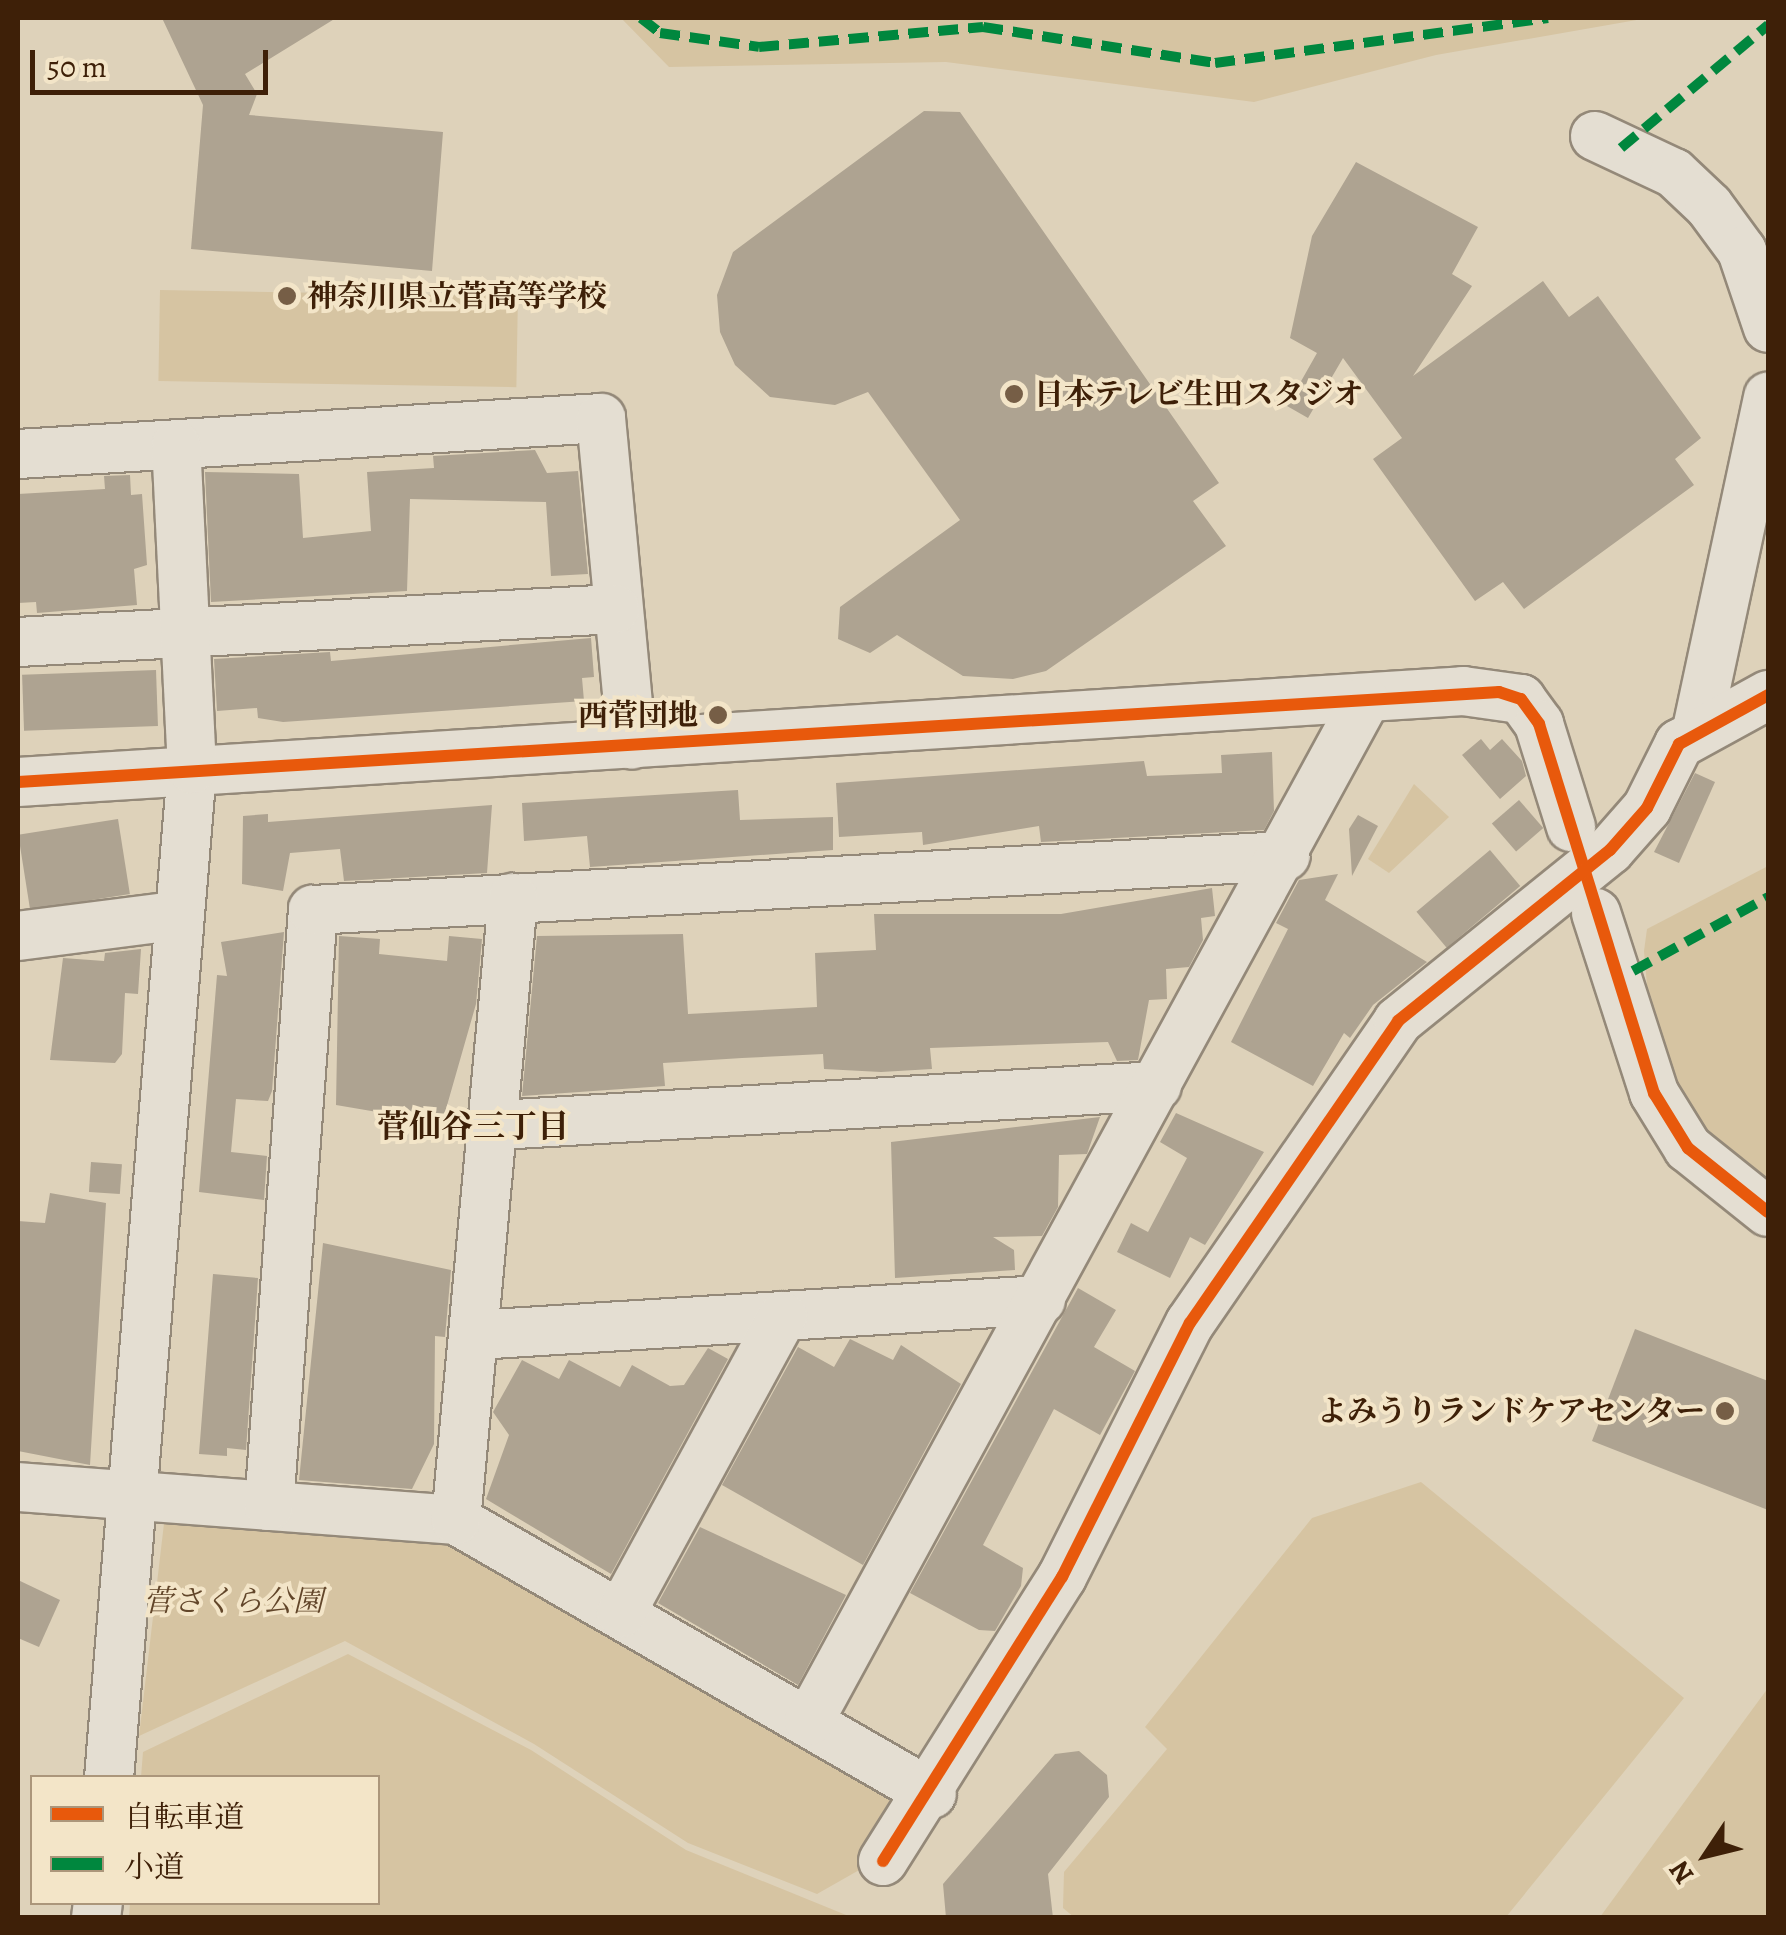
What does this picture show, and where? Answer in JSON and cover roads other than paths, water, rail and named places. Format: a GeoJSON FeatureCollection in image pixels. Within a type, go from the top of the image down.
{"type":"FeatureCollection","features":[{"type":"Feature","properties":{"kind":"street"},"geometry":{"type":"LineString","coordinates":[[1595,136],[1674,173],[1709,206],[1742,251],[1768,328]]}},
{"type":"Feature","properties":{"kind":"street"},"geometry":{"type":"LineString","coordinates":[[883,1862],[932,1794],[1062,1578],[1190,1323],[1398,1021],[1610,850],[1696,729],[1768,397]]}},
{"type":"Feature","properties":{"kind":"street"},"geometry":{"type":"LineString","coordinates":[[18,454],[601,418],[615,608],[632,745]]}},
{"type":"Feature","properties":{"kind":"street"},"geometry":{"type":"LineString","coordinates":[[109,1775],[174,916],[192,769],[176,445]]}},
{"type":"Feature","properties":{"kind":"street"},"geometry":{"type":"LineString","coordinates":[[18,642],[615,608]]}},
{"type":"Feature","properties":{"kind":"street"},"geometry":{"type":"LineString","coordinates":[[18,782],[1365,702],[1462,691],[1521,699],[1539,724],[1571,827]]}},
{"type":"Feature","properties":{"kind":"street"},"geometry":{"type":"LineString","coordinates":[[1696,729],[1768,695]]}},
{"type":"Feature","properties":{"kind":"street"},"geometry":{"type":"LineString","coordinates":[[809,1720],[1286,856],[1365,702]]}},
{"type":"Feature","properties":{"kind":"street"},"geometry":{"type":"LineString","coordinates":[[269,1506],[313,910],[1286,856]]}},
{"type":"Feature","properties":{"kind":"street"},"geometry":{"type":"LineString","coordinates":[[456,1520],[499,1125],[513,898]]}},
{"type":"Feature","properties":{"kind":"street"},"geometry":{"type":"LineString","coordinates":[[1596,913],[1654,1093],[1688,1148],[1768,1212]]}},
{"type":"Feature","properties":{"kind":"street"},"geometry":{"type":"LineString","coordinates":[[18,936],[174,916]]}},
{"type":"Feature","properties":{"kind":"street"},"geometry":{"type":"LineString","coordinates":[[499,1125],[1157,1086]]}},
{"type":"Feature","properties":{"kind":"street"},"geometry":{"type":"LineString","coordinates":[[476,1335],[1040,1300]]}},
{"type":"Feature","properties":{"kind":"street"},"geometry":{"type":"LineString","coordinates":[[622,1613],[783,1316]]}},
{"type":"Feature","properties":{"kind":"street"},"geometry":{"type":"LineString","coordinates":[[18,1487],[456,1520],[932,1794]]}},
{"type":"Feature","properties":{"kind":"place","name":"神奈川県立菅高等学校"},"geometry":{"type":"Point","coordinates":[287,296]}},
{"type":"Feature","properties":{"kind":"place","name":"日本テレビ生田スタジオ"},"geometry":{"type":"Point","coordinates":[1014,394]}},
{"type":"Feature","properties":{"kind":"place","name":"西菅団地"},"geometry":{"type":"Point","coordinates":[718,715]}},
{"type":"Feature","properties":{"kind":"place","name":"よみうりランドケアセンター"},"geometry":{"type":"Point","coordinates":[1725,1411]}},
{"type":"Feature","properties":{"kind":"district","name":"菅仙谷三丁目"},"geometry":{"type":"Point","coordinates":[473,1126]}},
{"type":"Feature","properties":{"kind":"park label","name":"菅さくら公園"},"geometry":{"type":"Point","coordinates":[233,1601]}}]}
